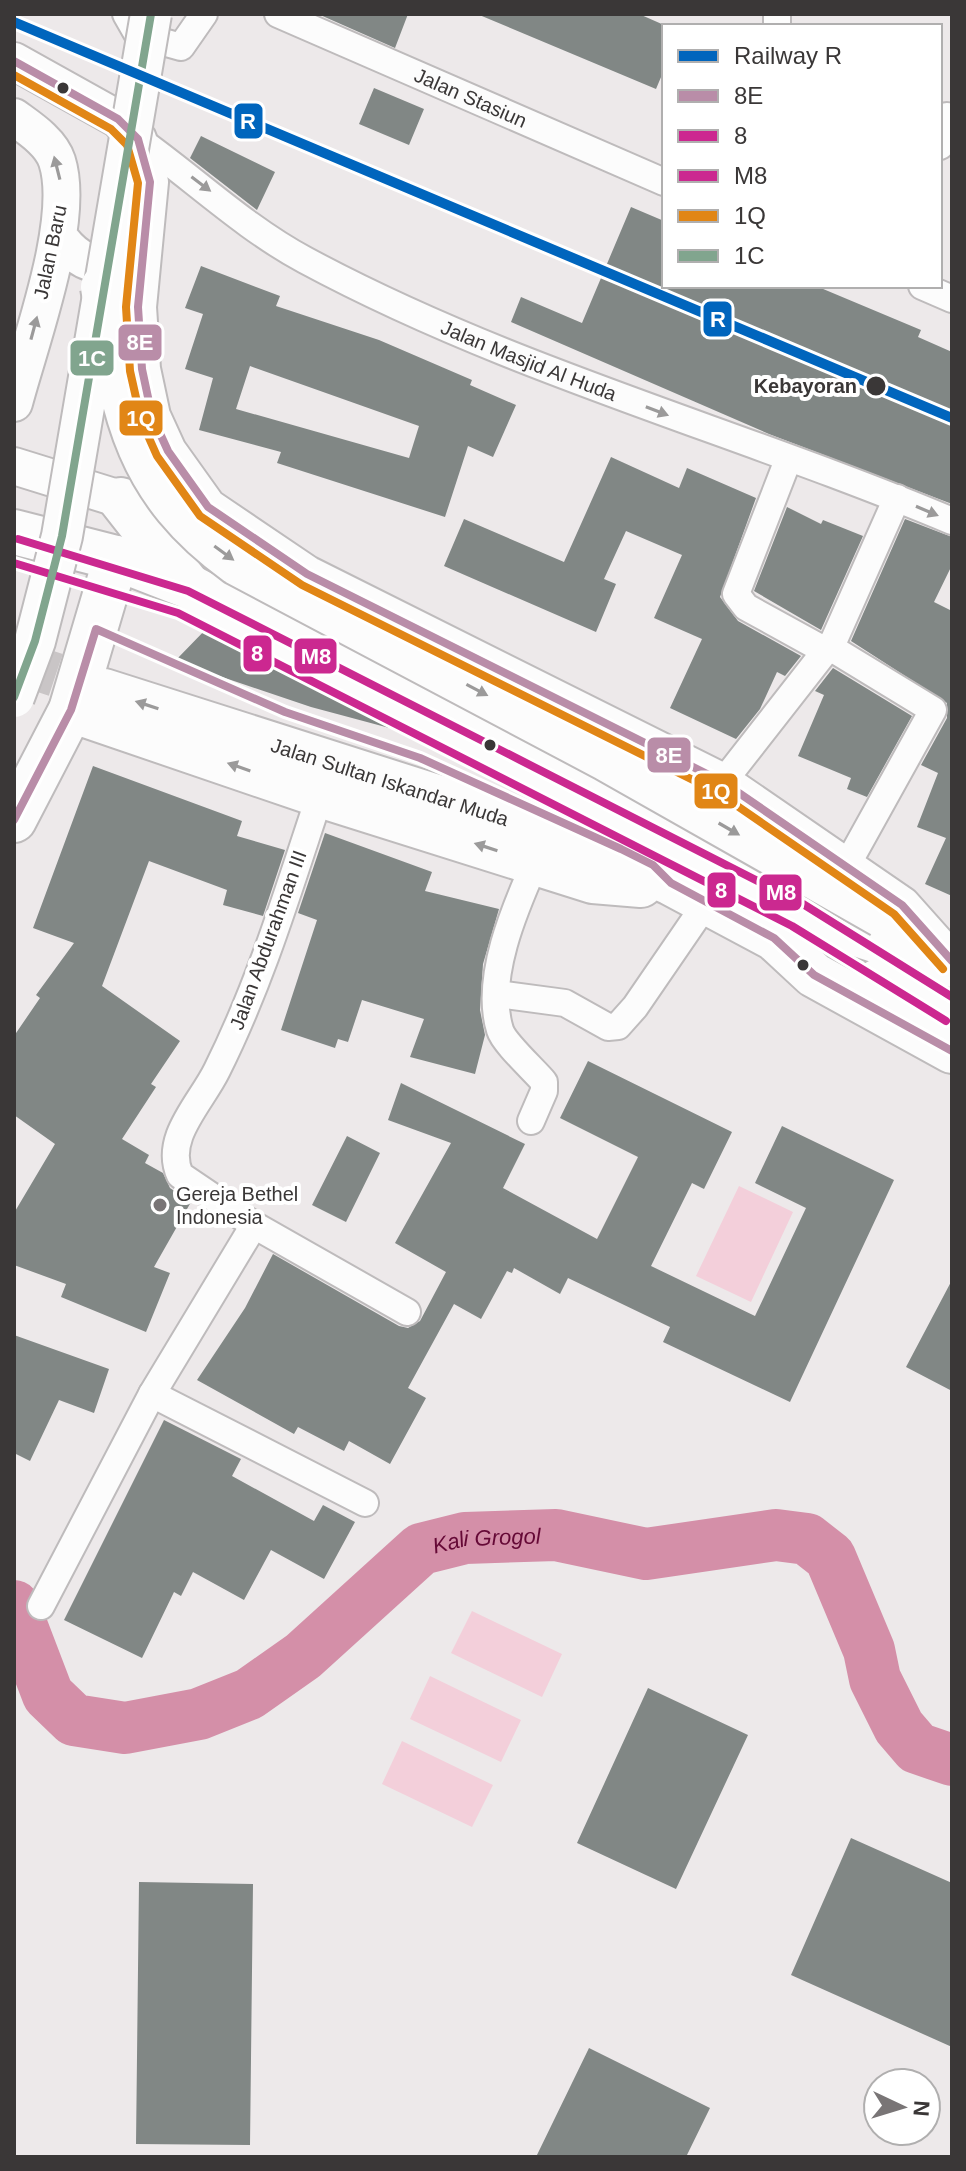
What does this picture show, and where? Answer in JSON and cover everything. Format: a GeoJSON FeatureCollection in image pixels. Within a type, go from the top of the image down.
{"type":"FeatureCollection","features":[{"type":"Feature","properties":{"kind":"highway"},"geometry":{"type":"LineString","coordinates":[[103,287],[131,430],[158,485],[206,541],[237,563],[607,759],[882,915],[942,960]]}},
{"type":"Feature","properties":{"kind":"highway"},"geometry":{"type":"LineString","coordinates":[[121,500],[188,586]]}},
{"type":"Feature","properties":{"kind":"highway"},"geometry":{"type":"LineString","coordinates":[[14,532],[116,558],[188,586],[733,874],[786,926],[814,975],[952,1051]]}},
{"type":"Feature","properties":{"kind":"highway"},"geometry":{"type":"LineString","coordinates":[[17,796],[88,700],[116,558]]}},
{"type":"Feature","properties":{"kind":"highway"},"geometry":{"type":"LineString","coordinates":[[88,700],[320,795],[593,881],[689,892]]}},
{"type":"Feature","properties":{"kind":"highway","name":"Jalan Sultan Iskandar Muda"},"geometry":{"type":"LineString","coordinates":[[88,700],[584,844],[689,892],[786,926]]}},
{"type":"Feature","properties":{"kind":"highway"},"geometry":{"type":"LineString","coordinates":[[786,926],[942,960]]}},
{"type":"Feature","properties":{"kind":"highway"},"geometry":{"type":"LineString","coordinates":[[786,926],[952,1013]]}},
{"type":"Feature","properties":{"kind":"main road"},"geometry":{"type":"LineString","coordinates":[[14,619],[26,576],[90,259],[128,14]]}},
{"type":"Feature","properties":{"kind":"main road"},"geometry":{"type":"LineString","coordinates":[[14,697],[35,641],[62,536],[151,14]]}},
{"type":"Feature","properties":{"kind":"main road"},"geometry":{"type":"LineString","coordinates":[[14,61],[118,119],[138,139],[150,182],[138,307],[142,369],[152,416],[168,451],[208,507],[307,574],[723,782],[902,905],[942,960]]}},
{"type":"Feature","properties":{"kind":"main road","name":"Jalan Baru"},"geometry":{"type":"LineString","coordinates":[[14,117],[34,131],[57,158],[62,193],[58,235],[14,403]]}},
{"type":"Feature","properties":{"kind":"main road"},"geometry":{"type":"LineString","coordinates":[[58,235],[73,255],[102,266],[115,266],[141,255]]}},
{"type":"Feature","properties":{"kind":"main road"},"geometry":{"type":"LineString","coordinates":[[14,466],[121,500],[162,509],[208,507]]}},
{"type":"Feature","properties":{"kind":"street"},"geometry":{"type":"LineString","coordinates":[[128,14],[138,35],[181,47],[204,14]]}},
{"type":"Feature","properties":{"kind":"street","name":"Jalan Stasiun"},"geometry":{"type":"LineString","coordinates":[[278,14],[662,181]]}},
{"type":"Feature","properties":{"kind":"street"},"geometry":{"type":"LineString","coordinates":[[942,136],[946,116]]}},
{"type":"Feature","properties":{"kind":"street","name":"Jalan Masjid Al Huda"},"geometry":{"type":"LineString","coordinates":[[138,139],[303,259],[533,365],[952,521]]}},
{"type":"Feature","properties":{"kind":"street"},"geometry":{"type":"LineString","coordinates":[[927,288],[952,299]]}},
{"type":"Feature","properties":{"kind":"street"},"geometry":{"type":"LineString","coordinates":[[788,460],[736,594],[746,607],[942,713],[847,865]]}},
{"type":"Feature","properties":{"kind":"street"},"geometry":{"type":"LineString","coordinates":[[723,782],[834,640],[897,498]]}},
{"type":"Feature","properties":{"kind":"street","name":"Jalan Abdurahman III"},"geometry":{"type":"LineString","coordinates":[[320,795],[257,981],[216,1072],[175,1144],[174,1161],[180,1175],[254,1225],[407,1312]]}},
{"type":"Feature","properties":{"kind":"street"},"geometry":{"type":"LineString","coordinates":[[531,1121],[544,1091],[544,1082],[500,1032],[497,994],[508,926],[535,863]]}},
{"type":"Feature","properties":{"kind":"street"},"geometry":{"type":"LineString","coordinates":[[497,994],[565,1003],[608,1027],[618,1026],[635,1007],[689,892]]}},
{"type":"Feature","properties":{"kind":"street"},"geometry":{"type":"LineString","coordinates":[[41,1606],[152,1394],[254,1225]]}},
{"type":"Feature","properties":{"kind":"street"},"geometry":{"type":"LineString","coordinates":[[152,1394],[365,1503]]}},
{"type":"Feature","properties":{"kind":"shaded area"},"geometry":{"type":"Polygon","coordinates":[[[739,1186],[793,1212],[751,1302],[696,1276],[739,1186]]]}},
{"type":"Feature","properties":{"kind":"shaded area"},"geometry":{"type":"Polygon","coordinates":[[[472,1611],[562,1654],[542,1697],[451,1653],[472,1611]]]}},
{"type":"Feature","properties":{"kind":"shaded area"},"geometry":{"type":"Polygon","coordinates":[[[430,1676],[521,1720],[501,1762],[410,1719],[430,1676]]]}},
{"type":"Feature","properties":{"kind":"shaded area"},"geometry":{"type":"Polygon","coordinates":[[[402,1741],[493,1785],[472,1827],[382,1784],[402,1741]]]}},
{"type":"Feature","properties":{"kind":"building"},"geometry":{"type":"Polygon","coordinates":[[[318,14],[408,14],[395,48],[318,14]]]}},
{"type":"Feature","properties":{"kind":"building"},"geometry":{"type":"Polygon","coordinates":[[[477,14],[639,14],[662,24],[662,75],[656,89],[477,14]]]}},
{"type":"Feature","properties":{"kind":"building"},"geometry":{"type":"Polygon","coordinates":[[[374,88],[424,109],[409,145],[359,124],[374,88]]]}},
{"type":"Feature","properties":{"kind":"building"},"geometry":{"type":"Polygon","coordinates":[[[201,136],[275,172],[257,210],[190,158],[201,136]]]}},
{"type":"Feature","properties":{"kind":"building"},"geometry":{"type":"Polygon","coordinates":[[[631,207],[662,220],[662,288],[821,288],[921,330],[918,337],[952,352],[952,504],[769,434],[511,322],[521,297],[582,323],[631,207]]]}},
{"type":"Feature","properties":{"kind":"building"},"geometry":{"type":"Polygon","coordinates":[[[201,266],[280,296],[276,306],[379,340],[472,380],[470,385],[516,405],[493,457],[468,446],[445,517],[277,463],[281,452],[199,430],[213,378],[185,369],[203,314],[185,308],[201,266]],[[250,366],[236,409],[409,458],[419,426],[250,366]]]}},
{"type":"Feature","properties":{"kind":"building"},"geometry":{"type":"Polygon","coordinates":[[[611,457],[679,488],[687,468],[756,498],[720,597],[738,621],[801,656],[785,676],[777,672],[760,709],[736,739],[670,708],[702,639],[654,618],[682,555],[626,531],[604,579],[616,584],[596,632],[444,566],[464,519],[564,562],[611,457]]]}},
{"type":"Feature","properties":{"kind":"building"},"geometry":{"type":"Polygon","coordinates":[[[787,507],[821,524],[823,520],[863,536],[821,630],[754,591],[787,507]]]}},
{"type":"Feature","properties":{"kind":"building"},"geometry":{"type":"Polygon","coordinates":[[[905,519],[952,537],[952,565],[934,602],[952,611],[952,896],[925,884],[946,838],[917,827],[938,773],[921,765],[947,718],[947,703],[851,641],[905,519]]]}},
{"type":"Feature","properties":{"kind":"building"},"geometry":{"type":"Polygon","coordinates":[[[209,626],[408,733],[311,707],[175,661],[209,626]]]}},
{"type":"Feature","properties":{"kind":"building"},"geometry":{"type":"Polygon","coordinates":[[[833,668],[912,716],[867,797],[847,789],[851,778],[798,756],[824,695],[815,691],[833,668]]]}},
{"type":"Feature","properties":{"kind":"building"},"geometry":{"type":"Polygon","coordinates":[[[93,766],[242,821],[237,836],[285,850],[263,916],[223,905],[227,890],[149,861],[102,986],[180,1041],[151,1084],[156,1087],[122,1139],[149,1155],[145,1163],[163,1173],[170,1188],[191,1202],[154,1267],[170,1273],[146,1332],[61,1297],[66,1284],[14,1265],[14,1213],[55,1144],[14,1115],[14,1036],[40,998],[36,995],[74,943],[33,928],[93,766]]]}},
{"type":"Feature","properties":{"kind":"building"},"geometry":{"type":"Polygon","coordinates":[[[325,833],[432,872],[425,891],[499,909],[483,964],[480,1010],[485,1035],[475,1074],[410,1057],[424,1019],[362,1000],[348,1042],[338,1039],[335,1048],[281,1030],[317,920],[298,913],[325,833]]]}},
{"type":"Feature","properties":{"kind":"building"},"geometry":{"type":"Polygon","coordinates":[[[588,1061],[732,1132],[704,1189],[692,1183],[651,1266],[755,1316],[806,1208],[755,1183],[782,1126],[894,1180],[790,1402],[663,1342],[670,1327],[568,1278],[560,1294],[514,1268],[512,1273],[507,1271],[481,1319],[454,1304],[408,1388],[426,1398],[390,1464],[349,1441],[344,1451],[298,1427],[294,1434],[197,1380],[245,1308],[273,1254],[399,1326],[408,1328],[420,1321],[446,1272],[395,1243],[451,1143],[388,1120],[401,1083],[525,1144],[503,1188],[597,1239],[638,1157],[560,1118],[588,1061]]]}},
{"type":"Feature","properties":{"kind":"building"},"geometry":{"type":"Polygon","coordinates":[[[347,1136],[380,1153],[346,1222],[312,1205],[347,1136]]]}},
{"type":"Feature","properties":{"kind":"building"},"geometry":{"type":"Polygon","coordinates":[[[952,1280],[952,1391],[906,1367],[952,1280]]]}},
{"type":"Feature","properties":{"kind":"building"},"geometry":{"type":"Polygon","coordinates":[[[14,1335],[109,1369],[94,1413],[59,1400],[30,1461],[14,1453],[14,1335]]]}},
{"type":"Feature","properties":{"kind":"building"},"geometry":{"type":"Polygon","coordinates":[[[164,1420],[241,1459],[232,1476],[314,1521],[323,1505],[355,1522],[324,1579],[271,1550],[244,1600],[193,1572],[181,1596],[174,1592],[142,1658],[64,1620],[164,1420]]]}},
{"type":"Feature","properties":{"kind":"building"},"geometry":{"type":"Polygon","coordinates":[[[648,1688],[748,1735],[676,1889],[577,1843],[648,1688]]]}},
{"type":"Feature","properties":{"kind":"building"},"geometry":{"type":"Polygon","coordinates":[[[851,1838],[952,1883],[952,2047],[791,1975],[851,1838]]]}},
{"type":"Feature","properties":{"kind":"building"},"geometry":{"type":"Polygon","coordinates":[[[139,1882],[253,1884],[250,2145],[136,2144],[139,1882]]]}},
{"type":"Feature","properties":{"kind":"building"},"geometry":{"type":"Polygon","coordinates":[[[589,2048],[710,2108],[686,2157],[536,2157],[589,2048]]]}},
{"type":"Feature","properties":{"kind":"waterway","name":"Kali Grogol"},"geometry":{"type":"LineString","coordinates":[[14,1606],[48,1695],[74,1720],[125,1728],[199,1714],[249,1694],[303,1656],[421,1549],[465,1538],[556,1535],[646,1554],[776,1535],[807,1539],[830,1557],[869,1650],[875,1679],[899,1727],[917,1748],[952,1760]]}},
{"type":"Feature","properties":{"kind":"tunnel"},"geometry":{"type":"LineString","coordinates":[[14,661],[104,691]]}},
{"type":"Feature","properties":{"kind":"rail line","name":"R"},"geometry":{"type":"LineString","coordinates":[[14,22],[952,418]]}},
{"type":"Feature","properties":{"kind":"transit line","name":"1C"},"geometry":{"type":"LineString","coordinates":[[14,697],[35,641],[62,536],[151,14]]}},
{"type":"Feature","properties":{"kind":"transit line","name":"8E"},"geometry":{"type":"LineString","coordinates":[[14,61],[118,119],[138,139],[150,182],[138,307],[142,369],[152,416],[168,451],[208,507],[307,574],[723,782],[902,905],[952,961]]}},
{"type":"Feature","properties":{"kind":"transit line","name":"1Q"},"geometry":{"type":"LineString","coordinates":[[14,75],[111,129],[127,145],[138,183],[126,307],[130,371],[141,420],[157,456],[200,516],[302,585],[717,792],[894,914],[943,969]]}},
{"type":"Feature","properties":{"kind":"transit line","name":"M8"},"geometry":{"type":"LineString","coordinates":[[18,539],[188,591],[803,904],[952,997]]}},
{"type":"Feature","properties":{"kind":"transit line","name":"8"},"geometry":{"type":"LineString","coordinates":[[14,563],[178,613],[792,926],[946,1021]]}},
{"type":"Feature","properties":{"kind":"transit line","name":"8E"},"geometry":{"type":"LineString","coordinates":[[14,820],[71,710],[96,629],[285,712],[420,758],[621,849],[653,865],[671,883],[774,938],[814,975],[952,1051]]}},
{"type":"Feature","properties":{"kind":"place","name":"Kebayoran"},"geometry":{"type":"Point","coordinates":[876,386]}},
{"type":"Feature","properties":{"kind":"place","name":"Gereja Bethel Indonesia"},"geometry":{"type":"Point","coordinates":[160,1205]}}]}
